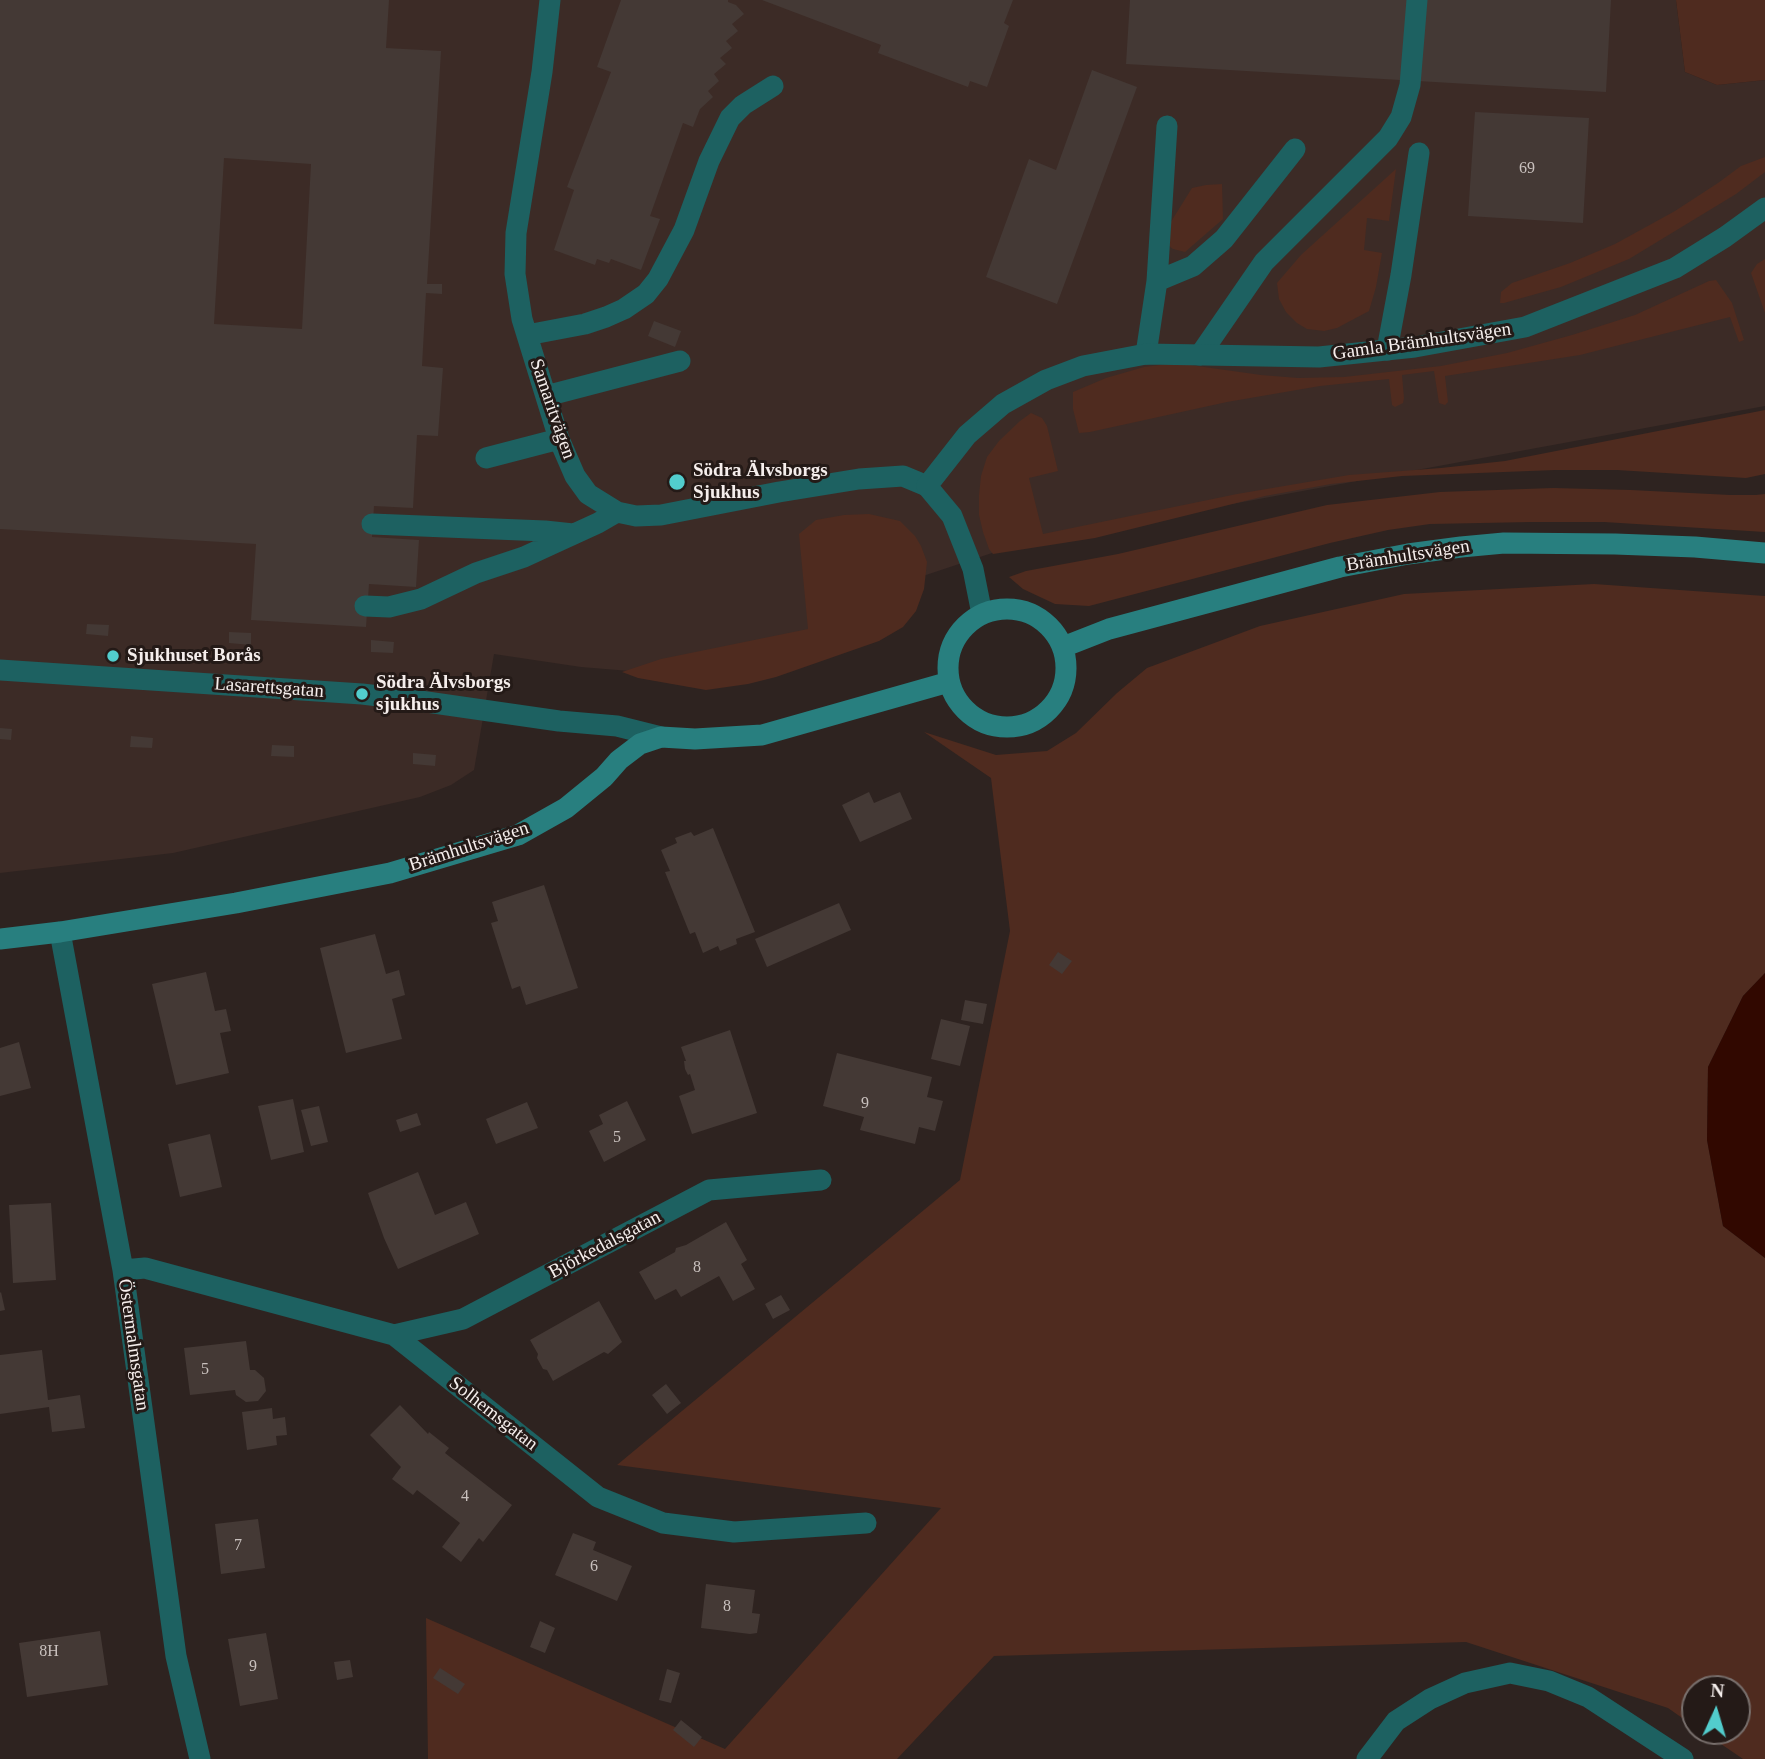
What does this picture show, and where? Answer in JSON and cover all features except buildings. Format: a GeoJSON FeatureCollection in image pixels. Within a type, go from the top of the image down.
{"type":"FeatureCollection","features":[{"type":"Feature","properties":{"kind":"street","name":"Samaritvägen"},"geometry":{"type":"LineString","coordinates":[[550,0],[542,72],[516,233],[515,274],[522,318],[559,439],[575,476],[588,495],[617,512],[636,516],[662,515],[779,492],[870,478],[903,476],[927,486]]}},
{"type":"Feature","properties":{"kind":"street"},"geometry":{"type":"LineString","coordinates":[[1200,355],[1264,262],[1388,138],[1401,117],[1410,85],[1418,0]]}},
{"type":"Feature","properties":{"kind":"street"},"geometry":{"type":"LineString","coordinates":[[527,335],[585,324],[606,317],[646,294],[658,279],[684,230],[709,161],[730,118],[774,86]]}},
{"type":"Feature","properties":{"kind":"street"},"geometry":{"type":"LineString","coordinates":[[1146,354],[1157,281],[1167,126]]}},
{"type":"Feature","properties":{"kind":"street"},"geometry":{"type":"LineString","coordinates":[[1157,281],[1193,266],[1224,239],[1295,149]]}},
{"type":"Feature","properties":{"kind":"street"},"geometry":{"type":"LineString","coordinates":[[1387,350],[1419,153]]}},
{"type":"Feature","properties":{"kind":"street","name":"Gamla Brämhultsvägen"},"geometry":{"type":"LineString","coordinates":[[927,486],[967,435],[1003,404],[1046,380],[1083,366],[1146,354],[1319,357],[1415,348],[1525,327],[1675,268],[1765,208]]}},
{"type":"Feature","properties":{"kind":"street"},"geometry":{"type":"LineString","coordinates":[[546,396],[680,361]]}},
{"type":"Feature","properties":{"kind":"street"},"geometry":{"type":"LineString","coordinates":[[486,458],[559,439]]}},
{"type":"Feature","properties":{"kind":"street"},"geometry":{"type":"LineString","coordinates":[[927,486],[952,516],[973,569],[982,614]]}},
{"type":"Feature","properties":{"kind":"street"},"geometry":{"type":"LineString","coordinates":[[365,606],[389,607],[421,599],[476,573],[524,557],[617,512]]}},
{"type":"Feature","properties":{"kind":"street"},"geometry":{"type":"LineString","coordinates":[[372,524],[573,534]]}},
{"type":"Feature","properties":{"kind":"street","name":"Brämhultsvägen"},"geometry":{"type":"LineString","coordinates":[[1063,647],[1109,629],[1340,566],[1471,546],[1517,543],[1682,547],[1765,553]]}},
{"type":"Feature","properties":{"kind":"street"},"geometry":{"type":"LineString","coordinates":[[1009,608],[1036,616],[1047,624],[1063,647],[1066,676],[1062,691],[1044,715],[1024,725],[1002,728],[987,724],[962,708],[954,696],[947,668],[948,654],[953,642],[970,621],[982,614],[1009,608]]}},
{"type":"Feature","properties":{"kind":"street","name":"Lasarettsgatan"},"geometry":{"type":"LineString","coordinates":[[0,670],[362,694],[559,721],[617,726],[661,737]]}},
{"type":"Feature","properties":{"kind":"street","name":"Brämhultsvägen"},"geometry":{"type":"LineString","coordinates":[[0,939],[60,932],[236,903],[390,873],[518,835],[566,808],[640,744],[661,737],[695,739],[762,735],[949,682]]}},
{"type":"Feature","properties":{"kind":"street","name":"Östermalmsgatan"},"geometry":{"type":"LineString","coordinates":[[60,932],[122,1270],[176,1656],[200,1759]]}},
{"type":"Feature","properties":{"kind":"street","name":"Björkedalsgatan"},"geometry":{"type":"LineString","coordinates":[[394,1335],[463,1319],[709,1190],[821,1181]]}},
{"type":"Feature","properties":{"kind":"street","name":"Solhemsgatan"},"geometry":{"type":"LineString","coordinates":[[122,1270],[145,1268],[394,1335],[598,1497],[663,1523],[734,1532],[866,1523]]}},
{"type":"Feature","properties":{"kind":"street"},"geometry":{"type":"LineString","coordinates":[[1367,1759],[1396,1721],[1430,1699],[1465,1683],[1510,1674],[1549,1681],[1588,1697],[1682,1759]]}},
{"type":"Feature","properties":{"kind":"shaded area","name":"Södra Älvsborgs Sjukhus"},"geometry":{"type":"Polygon","coordinates":[[[0,0],[1676,0],[1685,72],[1717,85],[1765,80],[1765,406],[1025,542],[911,580],[846,640],[666,674],[581,667],[494,654],[474,770],[451,785],[420,797],[173,853],[0,873],[0,0]]]}},
{"type":"Feature","properties":{"kind":"shaded area"},"geometry":{"type":"Polygon","coordinates":[[[1676,0],[1765,0],[1765,80],[1717,85],[1685,72],[1676,0]]]}},
{"type":"Feature","properties":{"kind":"shaded area"},"geometry":{"type":"Polygon","coordinates":[[[1765,157],[1765,172],[1736,194],[1629,259],[1561,287],[1500,303],[1501,292],[1512,283],[1615,244],[1675,211],[1741,166],[1765,157]]]}},
{"type":"Feature","properties":{"kind":"shaded area"},"geometry":{"type":"Polygon","coordinates":[[[1396,169],[1389,221],[1367,218],[1364,250],[1382,253],[1369,311],[1337,328],[1324,331],[1307,329],[1286,312],[1279,299],[1277,283],[1301,255],[1396,169]]]}},
{"type":"Feature","properties":{"kind":"shaded area"},"geometry":{"type":"Polygon","coordinates":[[[1222,184],[1223,219],[1185,252],[1173,249],[1165,243],[1164,233],[1192,188],[1222,184]]]}},
{"type":"Feature","properties":{"kind":"shaded area"},"geometry":{"type":"Polygon","coordinates":[[[1765,259],[1765,313],[1751,273],[1757,264],[1765,259]]]}},
{"type":"Feature","properties":{"kind":"shaded area"},"geometry":{"type":"Polygon","coordinates":[[[1716,280],[1732,303],[1744,340],[1739,342],[1730,317],[1580,355],[1445,376],[1448,402],[1445,405],[1439,403],[1434,371],[1402,375],[1403,403],[1395,407],[1392,405],[1389,379],[1320,386],[1227,402],[1090,432],[1079,433],[1073,409],[1073,392],[1106,378],[1144,367],[1176,363],[1261,375],[1298,378],[1344,377],[1441,366],[1507,353],[1635,315],[1716,280]]]}},
{"type":"Feature","properties":{"kind":"shaded area"},"geometry":{"type":"Polygon","coordinates":[[[1765,410],[1765,474],[1746,478],[1617,470],[1402,476],[1331,484],[1265,496],[1095,538],[993,554],[979,515],[981,476],[987,457],[999,441],[1031,413],[1042,418],[1047,426],[1058,471],[1029,478],[1043,534],[1237,494],[1349,475],[1505,461],[1765,410]]]}},
{"type":"Feature","properties":{"kind":"shaded area"},"geometry":{"type":"Polygon","coordinates":[[[1553,488],[1765,494],[1765,532],[1604,522],[1430,524],[1330,543],[1089,606],[1055,604],[1023,589],[1009,577],[1327,505],[1440,492],[1553,488]]]}},
{"type":"Feature","properties":{"kind":"shaded area"},"geometry":{"type":"Polygon","coordinates":[[[869,514],[900,521],[915,536],[927,562],[924,589],[916,611],[903,627],[879,641],[748,684],[706,690],[638,678],[622,672],[661,659],[808,629],[799,534],[816,520],[869,514]]]}},
{"type":"Feature","properties":{"kind":"shaded area"},"geometry":{"type":"Polygon","coordinates":[[[1594,584],[1765,596],[1765,973],[1743,996],[1708,1067],[1707,1140],[1723,1226],[1765,1258],[1765,1759],[1743,1759],[1722,1745],[1751,1745],[1751,1675],[1681,1675],[1681,1717],[1668,1708],[1466,1642],[994,1656],[897,1759],[428,1759],[426,1618],[725,1749],[941,1508],[617,1465],[960,1180],[1010,931],[991,778],[924,732],[996,755],[1047,751],[1076,733],[1147,668],[1260,626],[1404,594],[1594,584]]]}},
{"type":"Feature","properties":{"kind":"shaded area"},"geometry":{"type":"Polygon","coordinates":[[[1765,973],[1765,1258],[1723,1226],[1707,1140],[1708,1067],[1743,996],[1765,973]]]}},
{"type":"Feature","properties":{"kind":"place","name":"Södra Älvsborgs Sjukhus"},"geometry":{"type":"Point","coordinates":[677,482]}},
{"type":"Feature","properties":{"kind":"place","name":"Sjukhuset Borås"},"geometry":{"type":"Point","coordinates":[113,656]}},
{"type":"Feature","properties":{"kind":"place","name":"Södra Älvsborgs sjukhus"},"geometry":{"type":"Point","coordinates":[362,694]}}]}
